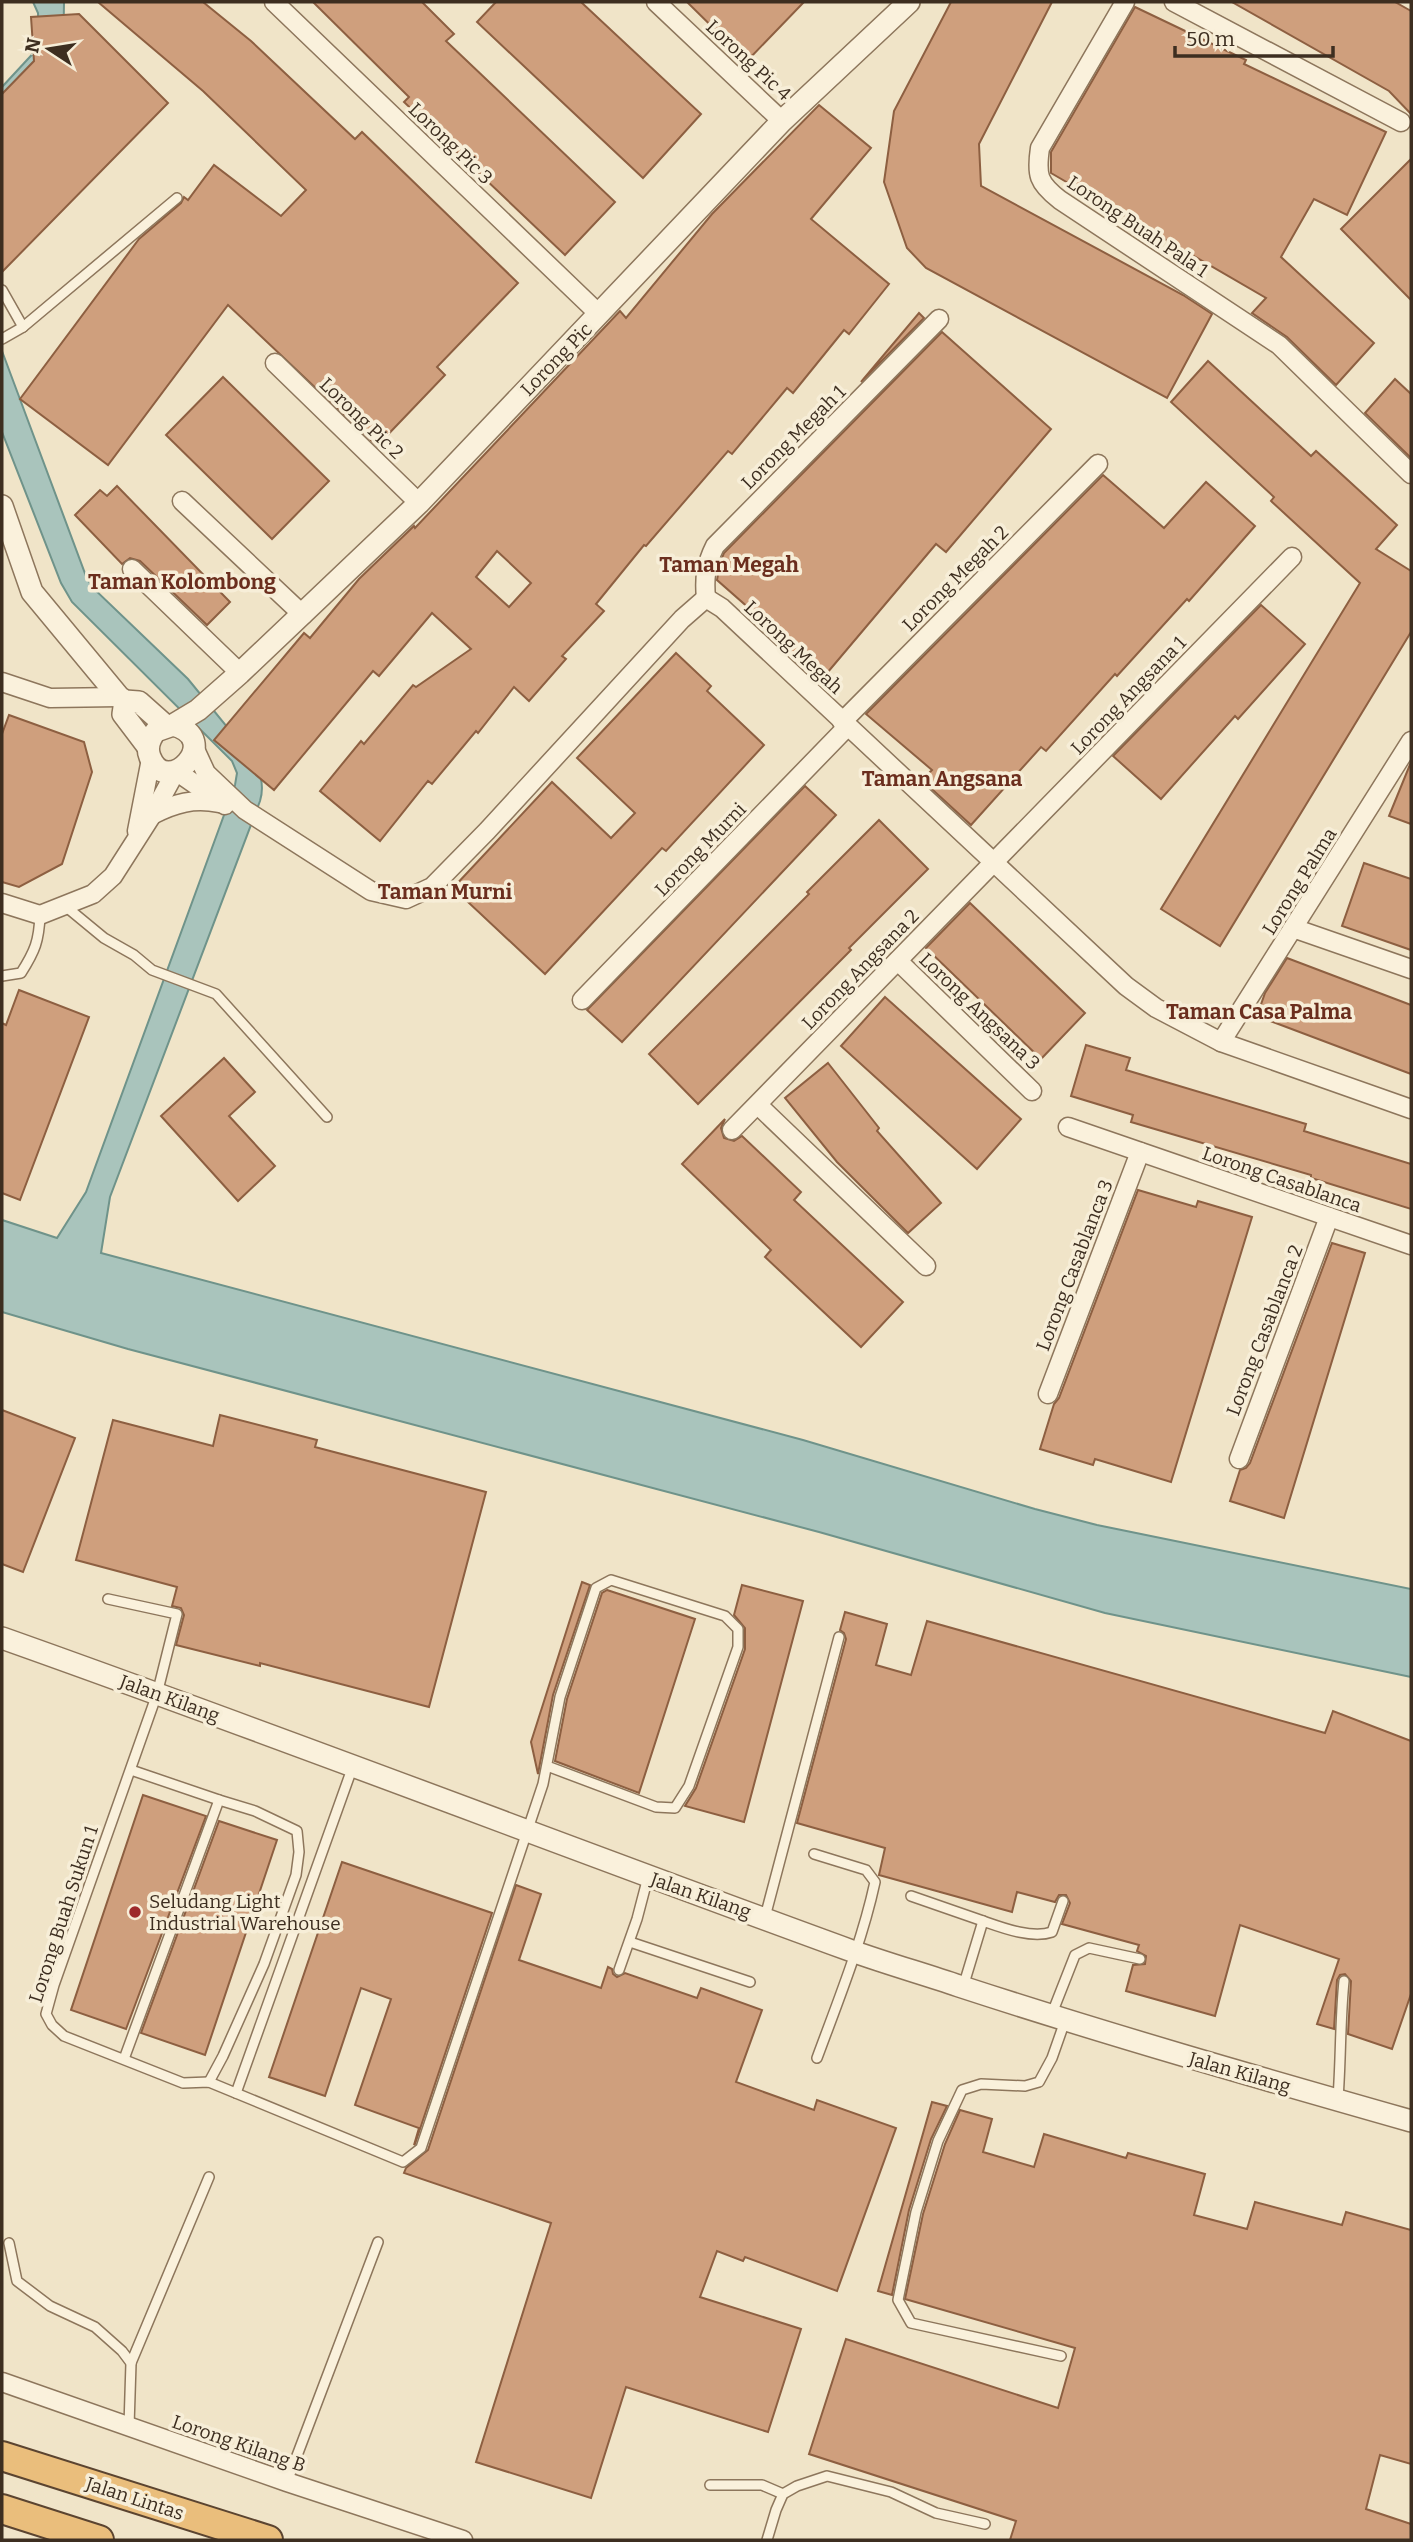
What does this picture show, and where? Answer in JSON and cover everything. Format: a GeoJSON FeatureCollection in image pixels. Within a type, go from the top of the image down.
{"type":"FeatureCollection","features":[{"type":"Feature","properties":{"kind":"highway","name":"Jalan Lintas"},"geometry":{"type":"LineString","coordinates":[[2,2456],[268,2540]]}},
{"type":"Feature","properties":{"kind":"highway"},"geometry":{"type":"LineString","coordinates":[[2,2509],[55,2532],[99,2540]]}},
{"type":"Feature","properties":{"kind":"street","name":"Lorong Pic 3"},"geometry":{"type":"LineString","coordinates":[[274,2],[599,314]]}},
{"type":"Feature","properties":{"kind":"street","name":"Lorong Pic 4"},"geometry":{"type":"LineString","coordinates":[[656,2],[782,121]]}},
{"type":"Feature","properties":{"kind":"street","name":"Lorong Buah Pala 1"},"geometry":{"type":"LineString","coordinates":[[1125,2],[1040,148],[1037,168],[1043,186],[1060,200],[1279,345],[1411,474]]}},
{"type":"Feature","properties":{"kind":"street"},"geometry":{"type":"LineString","coordinates":[[1174,2],[1401,122]]}},
{"type":"Feature","properties":{"kind":"street","name":"Lorong Pic"},"geometry":{"type":"LineString","coordinates":[[170,726],[198,709],[240,673],[419,503],[782,121],[900,5]]}},
{"type":"Feature","properties":{"kind":"street","name":"Lorong Megah 1"},"geometry":{"type":"LineString","coordinates":[[706,598],[704,579],[707,561],[715,546],[939,319]]}},
{"type":"Feature","properties":{"kind":"street","name":"Lorong Pic 2"},"geometry":{"type":"LineString","coordinates":[[275,363],[419,503]]}},
{"type":"Feature","properties":{"kind":"street","name":"Lorong Megah 2"},"geometry":{"type":"LineString","coordinates":[[845,724],[1098,464]]}},
{"type":"Feature","properties":{"kind":"street"},"geometry":{"type":"LineString","coordinates":[[182,501],[303,615]]}},
{"type":"Feature","properties":{"kind":"street"},"geometry":{"type":"LineString","coordinates":[[2,506],[32,592],[122,699],[123,714],[161,769],[176,771],[225,799]]}},
{"type":"Feature","properties":{"kind":"street","name":"Lorong Angsana 1"},"geometry":{"type":"LineString","coordinates":[[993,863],[1292,557]]}},
{"type":"Feature","properties":{"kind":"street"},"geometry":{"type":"LineString","coordinates":[[132,569],[240,673]]}},
{"type":"Feature","properties":{"kind":"street"},"geometry":{"type":"LineString","coordinates":[[2,682],[50,698],[122,699],[139,702],[170,726],[181,727],[193,743],[205,773],[233,810],[253,815],[371,891],[406,899],[432,887],[682,619],[706,598]]}},
{"type":"Feature","properties":{"kind":"street","name":"Lorong Megah"},"geometry":{"type":"LineString","coordinates":[[706,598],[722,608],[1126,986],[1156,1008],[1221,1042],[1411,1109]]}},
{"type":"Feature","properties":{"kind":"street"},"geometry":{"type":"LineString","coordinates":[[2,903],[40,915],[93,894],[113,876],[176,771],[191,760],[198,709]]}},
{"type":"Feature","properties":{"kind":"street","name":"Lorong Murni"},"geometry":{"type":"LineString","coordinates":[[582,1000],[845,724]]}},
{"type":"Feature","properties":{"kind":"street"},"geometry":{"type":"LineString","coordinates":[[134,845],[151,736],[170,726]]}},
{"type":"Feature","properties":{"kind":"street","name":"Lorong Palma"},"geometry":{"type":"LineString","coordinates":[[1221,1042],[1411,741]]}},
{"type":"Feature","properties":{"kind":"street"},"geometry":{"type":"LineString","coordinates":[[152,815],[167,807],[192,801],[225,799]]}},
{"type":"Feature","properties":{"kind":"street","name":"Lorong Angsana 2"},"geometry":{"type":"LineString","coordinates":[[733,1130],[993,863]]}},
{"type":"Feature","properties":{"kind":"street"},"geometry":{"type":"LineString","coordinates":[[1293,928],[1411,969]]}},
{"type":"Feature","properties":{"kind":"street","name":"Lorong Angsana 3"},"geometry":{"type":"LineString","coordinates":[[898,961],[1032,1091]]}},
{"type":"Feature","properties":{"kind":"street"},"geometry":{"type":"LineString","coordinates":[[758,1105],[926,1266]]}},
{"type":"Feature","properties":{"kind":"street","name":"Lorong Casablanca"},"geometry":{"type":"LineString","coordinates":[[1068,1127],[1411,1245]]}},
{"type":"Feature","properties":{"kind":"street","name":"Lorong Casablanca 3"},"geometry":{"type":"LineString","coordinates":[[1048,1394],[1140,1152]]}},
{"type":"Feature","properties":{"kind":"street","name":"Lorong Casablanca 2"},"geometry":{"type":"LineString","coordinates":[[1239,1459],[1329,1217]]}},
{"type":"Feature","properties":{"kind":"street","name":"Jalan Kilang"},"geometry":{"type":"LineString","coordinates":[[2,1639],[157,1693],[855,1952],[1058,2019],[1411,2121]]}},
{"type":"Feature","properties":{"kind":"street","name":"Lorong Kilang B"},"geometry":{"type":"LineString","coordinates":[[2,2382],[287,2482],[463,2540]]}},
{"type":"Feature","properties":{"kind":"lane"},"geometry":{"type":"LineString","coordinates":[[2,339],[23,327],[177,198]]}},
{"type":"Feature","properties":{"kind":"lane"},"geometry":{"type":"LineString","coordinates":[[2,290],[23,327]]}},
{"type":"Feature","properties":{"kind":"lane"},"geometry":{"type":"LineString","coordinates":[[64,905],[104,938],[134,955],[152,970],[216,994],[327,1117]]}},
{"type":"Feature","properties":{"kind":"lane"},"geometry":{"type":"LineString","coordinates":[[2,976],[21,973],[35,951],[39,938],[40,915]]}},
{"type":"Feature","properties":{"kind":"lane"},"geometry":{"type":"LineString","coordinates":[[527,1831],[547,1766],[560,1697],[596,1588],[611,1580],[725,1616],[738,1629],[738,1647],[688,1786],[675,1808],[656,1807],[547,1766]]}},
{"type":"Feature","properties":{"kind":"lane","name":"Lorong Buah Sukun 1"},"geometry":{"type":"LineString","coordinates":[[108,1599],[177,1614],[157,1693],[46,2014],[52,2025],[64,2036],[183,2083],[209,2082],[403,2162],[421,2148],[527,1831]]}},
{"type":"Feature","properties":{"kind":"lane"},"geometry":{"type":"LineString","coordinates":[[765,1917],[839,1637]]}},
{"type":"Feature","properties":{"kind":"lane"},"geometry":{"type":"LineString","coordinates":[[236,2093],[353,1766]]}},
{"type":"Feature","properties":{"kind":"lane"},"geometry":{"type":"LineString","coordinates":[[131,1770],[255,1811],[297,1830],[299,1852],[296,1875],[264,1964],[209,2082]]}},
{"type":"Feature","properties":{"kind":"lane"},"geometry":{"type":"LineString","coordinates":[[124,2059],[219,1800]]}},
{"type":"Feature","properties":{"kind":"lane"},"geometry":{"type":"LineString","coordinates":[[814,1854],[866,1870],[875,1882],[855,1952],[817,2058]]}},
{"type":"Feature","properties":{"kind":"lane"},"geometry":{"type":"LineString","coordinates":[[619,1970],[630,1942],[648,1877]]}},
{"type":"Feature","properties":{"kind":"lane"},"geometry":{"type":"LineString","coordinates":[[911,1896],[1000,1927],[1044,1935],[1052,1932],[1063,1901]]}},
{"type":"Feature","properties":{"kind":"lane"},"geometry":{"type":"LineString","coordinates":[[962,1987],[982,1921]]}},
{"type":"Feature","properties":{"kind":"lane"},"geometry":{"type":"LineString","coordinates":[[630,1942],[750,1982]]}},
{"type":"Feature","properties":{"kind":"lane"},"geometry":{"type":"LineString","coordinates":[[1061,2356],[911,2323],[898,2300],[916,2212],[934,2153],[962,2090],[981,2084],[1025,2086],[1039,2082],[1052,2058],[1058,2019],[1075,1955],[1089,1948],[1140,1959]]}},
{"type":"Feature","properties":{"kind":"lane"},"geometry":{"type":"LineString","coordinates":[[1338,2100],[1344,1981]]}},
{"type":"Feature","properties":{"kind":"lane"},"geometry":{"type":"LineString","coordinates":[[129,2426],[131,2363],[209,2177]]}},
{"type":"Feature","properties":{"kind":"lane"},"geometry":{"type":"LineString","coordinates":[[287,2482],[378,2242]]}},
{"type":"Feature","properties":{"kind":"lane"},"geometry":{"type":"LineString","coordinates":[[9,2243],[17,2281],[50,2306],[95,2327],[122,2351],[131,2363]]}},
{"type":"Feature","properties":{"kind":"lane"},"geometry":{"type":"LineString","coordinates":[[767,2540],[783,2494],[797,2486],[827,2476],[891,2492],[936,2513],[985,2524]]}},
{"type":"Feature","properties":{"kind":"lane"},"geometry":{"type":"LineString","coordinates":[[710,2485],[762,2486],[783,2494]]}},
{"type":"Feature","properties":{"kind":"water"},"geometry":{"type":"Polygon","coordinates":[[[33,2],[64,2],[63,64],[2,126],[2,87],[39,47],[38,13],[33,2]]]}},
{"type":"Feature","properties":{"kind":"water"},"geometry":{"type":"Polygon","coordinates":[[[2,351],[92,587],[188,679],[250,755],[262,783],[260,801],[110,1197],[101,1253],[803,1440],[1097,1525],[1411,1589],[1411,1677],[1105,1613],[819,1532],[128,1349],[2,1312],[2,1220],[57,1238],[86,1192],[235,785],[237,773],[232,761],[72,602],[61,583],[2,432],[2,351]]]}},
{"type":"Feature","properties":{"kind":"building"},"geometry":{"type":"Polygon","coordinates":[[[98,2],[203,2],[251,41],[355,139],[362,132],[518,283],[437,367],[445,375],[377,446],[228,305],[108,465],[20,399],[139,239],[181,203],[184,197],[188,200],[214,165],[281,216],[306,190],[203,91],[98,2]]]}},
{"type":"Feature","properties":{"kind":"building"},"geometry":{"type":"Polygon","coordinates":[[[313,2],[422,2],[454,34],[446,41],[615,202],[565,255],[404,102],[409,97],[313,2]]]}},
{"type":"Feature","properties":{"kind":"building"},"geometry":{"type":"Polygon","coordinates":[[[496,2],[581,2],[701,114],[643,178],[477,22],[496,2]]]}},
{"type":"Feature","properties":{"kind":"building"},"geometry":{"type":"Polygon","coordinates":[[[687,2],[804,2],[747,61],[687,2]]]}},
{"type":"Feature","properties":{"kind":"building"},"geometry":{"type":"Polygon","coordinates":[[[951,2],[1052,2],[979,144],[981,186],[1183,295],[1212,314],[1167,398],[926,268],[907,248],[884,182],[894,111],[951,2]]]}},
{"type":"Feature","properties":{"kind":"building"},"geometry":{"type":"Polygon","coordinates":[[[1232,2],[1395,2],[1411,11],[1411,114],[1389,91],[1232,2]]]}},
{"type":"Feature","properties":{"kind":"building"},"geometry":{"type":"Polygon","coordinates":[[[1135,7],[1246,60],[1244,64],[1386,132],[1347,215],[1314,199],[1281,257],[1374,343],[1336,385],[1287,337],[1252,313],[1266,298],[1051,173],[1051,152],[1135,7]]]}},
{"type":"Feature","properties":{"kind":"building"},"geometry":{"type":"Polygon","coordinates":[[[79,14],[168,103],[2,272],[2,94],[34,61],[31,17],[79,14]]]}},
{"type":"Feature","properties":{"kind":"building"},"geometry":{"type":"Polygon","coordinates":[[[819,105],[871,148],[811,219],[889,284],[849,334],[844,330],[793,393],[787,388],[732,454],[728,451],[646,546],[644,545],[596,604],[604,611],[562,656],[566,659],[529,701],[514,687],[478,733],[476,731],[432,784],[428,781],[380,841],[320,791],[361,741],[364,744],[413,685],[416,687],[471,649],[432,613],[379,676],[373,671],[274,790],[214,740],[304,633],[310,638],[359,579],[414,526],[415,528],[620,311],[626,318],[712,214],[819,105]],[[497,551],[476,577],[509,607],[531,583],[497,551]]]}},
{"type":"Feature","properties":{"kind":"building"},"geometry":{"type":"Polygon","coordinates":[[[1411,159],[1411,300],[1341,229],[1411,159]]]}},
{"type":"Feature","properties":{"kind":"building"},"geometry":{"type":"Polygon","coordinates":[[[919,313],[924,318],[861,382],[919,313]]]}},
{"type":"Feature","properties":{"kind":"building"},"geometry":{"type":"Polygon","coordinates":[[[942,332],[1051,429],[946,552],[936,544],[822,679],[763,629],[767,624],[717,580],[720,563],[724,553],[942,332]]]}},
{"type":"Feature","properties":{"kind":"building"},"geometry":{"type":"Polygon","coordinates":[[[1208,361],[1311,456],[1316,451],[1397,525],[1376,549],[1411,571],[1411,632],[1220,946],[1161,909],[1360,583],[1271,501],[1274,497],[1171,402],[1208,361]]]}},
{"type":"Feature","properties":{"kind":"building"},"geometry":{"type":"Polygon","coordinates":[[[223,377],[329,481],[272,539],[166,435],[223,377]]]}},
{"type":"Feature","properties":{"kind":"building"},"geometry":{"type":"Polygon","coordinates":[[[1395,379],[1411,394],[1411,458],[1365,413],[1395,379]]]}},
{"type":"Feature","properties":{"kind":"building"},"geometry":{"type":"Polygon","coordinates":[[[1103,475],[1164,528],[1206,482],[1255,526],[1189,601],[1187,599],[1117,676],[1115,674],[1046,751],[1041,747],[971,825],[922,780],[932,770],[866,714],[1103,475]]]}},
{"type":"Feature","properties":{"kind":"building"},"geometry":{"type":"Polygon","coordinates":[[[117,486],[230,602],[207,625],[140,561],[130,558],[122,564],[75,515],[100,490],[107,496],[117,486]]]}},
{"type":"Feature","properties":{"kind":"building"},"geometry":{"type":"Polygon","coordinates":[[[1261,605],[1305,644],[1238,719],[1235,716],[1161,799],[1113,756],[1261,605]]]}},
{"type":"Feature","properties":{"kind":"building"},"geometry":{"type":"Polygon","coordinates":[[[676,653],[711,686],[707,691],[764,745],[666,851],[662,848],[545,974],[453,888],[552,782],[611,838],[635,813],[577,758],[676,653]]]}},
{"type":"Feature","properties":{"kind":"building"},"geometry":{"type":"Polygon","coordinates":[[[9,715],[84,742],[92,772],[62,864],[19,887],[2,882],[2,734],[9,715]]]}},
{"type":"Feature","properties":{"kind":"building"},"geometry":{"type":"Polygon","coordinates":[[[1411,762],[1411,824],[1389,816],[1411,762]]]}},
{"type":"Feature","properties":{"kind":"building"},"geometry":{"type":"Polygon","coordinates":[[[805,786],[836,815],[622,1042],[587,1010],[805,786]]]}},
{"type":"Feature","properties":{"kind":"building"},"geometry":{"type":"Polygon","coordinates":[[[879,820],[928,869],[698,1104],[649,1054],[879,820]]]}},
{"type":"Feature","properties":{"kind":"building"},"geometry":{"type":"Polygon","coordinates":[[[1364,863],[1411,879],[1411,950],[1342,926],[1364,863]]]}},
{"type":"Feature","properties":{"kind":"building"},"geometry":{"type":"Polygon","coordinates":[[[970,903],[1085,1013],[1041,1059],[926,948],[970,903]]]}},
{"type":"Feature","properties":{"kind":"building"},"geometry":{"type":"Polygon","coordinates":[[[1287,958],[1411,1005],[1411,1074],[1257,1016],[1265,993],[1287,958]]]}},
{"type":"Feature","properties":{"kind":"building"},"geometry":{"type":"Polygon","coordinates":[[[19,990],[89,1017],[20,1200],[2,1193],[2,1023],[6,1025],[19,990]]]}},
{"type":"Feature","properties":{"kind":"building"},"geometry":{"type":"Polygon","coordinates":[[[885,997],[1021,1119],[977,1169],[841,1046],[885,997]]]}},
{"type":"Feature","properties":{"kind":"building"},"geometry":{"type":"Polygon","coordinates":[[[1086,1045],[1130,1058],[1126,1070],[1306,1124],[1304,1131],[1411,1164],[1411,1209],[1311,1178],[1311,1175],[1131,1122],[1133,1115],[1071,1096],[1086,1045]]]}},
{"type":"Feature","properties":{"kind":"building"},"geometry":{"type":"Polygon","coordinates":[[[224,1058],[255,1092],[229,1116],[275,1166],[238,1201],[161,1116],[224,1058]]]}},
{"type":"Feature","properties":{"kind":"building"},"geometry":{"type":"Polygon","coordinates":[[[828,1063],[879,1128],[877,1131],[941,1203],[908,1233],[837,1162],[785,1098],[828,1063]]]}},
{"type":"Feature","properties":{"kind":"building"},"geometry":{"type":"Polygon","coordinates":[[[725,1119],[721,1128],[724,1138],[734,1141],[742,1136],[801,1192],[794,1200],[903,1302],[861,1347],[765,1257],[771,1250],[682,1164],[725,1119]]]}},
{"type":"Feature","properties":{"kind":"building"},"geometry":{"type":"Polygon","coordinates":[[[1138,1190],[1196,1207],[1198,1201],[1252,1217],[1171,1482],[1095,1459],[1093,1465],[1040,1449],[1054,1404],[1059,1398],[1138,1190]]]}},
{"type":"Feature","properties":{"kind":"building"},"geometry":{"type":"Polygon","coordinates":[[[1332,1243],[1365,1253],[1284,1518],[1230,1501],[1240,1470],[1250,1463],[1332,1243]]]}},
{"type":"Feature","properties":{"kind":"building"},"geometry":{"type":"Polygon","coordinates":[[[2,1410],[75,1438],[23,1572],[2,1564],[2,1410]]]}},
{"type":"Feature","properties":{"kind":"building"},"geometry":{"type":"Polygon","coordinates":[[[220,1415],[317,1440],[315,1447],[486,1492],[429,1707],[260,1663],[260,1666],[176,1645],[184,1615],[181,1608],[172,1606],[177,1587],[76,1560],[113,1420],[213,1446],[220,1415]]]}},
{"type":"Feature","properties":{"kind":"building"},"geometry":{"type":"Polygon","coordinates":[[[582,1582],[590,1585],[553,1695],[538,1774],[531,1742],[582,1582]]]}},
{"type":"Feature","properties":{"kind":"building"},"geometry":{"type":"Polygon","coordinates":[[[742,1585],[803,1601],[744,1822],[685,1806],[696,1788],[745,1649],[745,1628],[734,1615],[742,1585]]]}},
{"type":"Feature","properties":{"kind":"building"},"geometry":{"type":"Polygon","coordinates":[[[607,1590],[695,1619],[639,1793],[555,1761],[567,1699],[602,1593],[607,1590]]]}},
{"type":"Feature","properties":{"kind":"building"},"geometry":{"type":"Polygon","coordinates":[[[845,1612],[887,1624],[876,1665],[911,1675],[927,1621],[1325,1733],[1333,1711],[1411,1741],[1411,1994],[1392,2049],[1348,2034],[1351,1981],[1345,1974],[1340,1975],[1337,1980],[1334,2029],[1317,2024],[1339,1959],[1240,1925],[1215,2016],[1126,1991],[1133,1965],[1145,1964],[1146,1956],[1137,1951],[1139,1945],[1062,1924],[1070,1903],[1066,1895],[1059,1895],[1055,1902],[1017,1892],[1012,1912],[879,1875],[885,1848],[797,1823],[846,1639],[840,1630],[845,1612]]]}},
{"type":"Feature","properties":{"kind":"building","name":"Seludang Light Industrial Warehouse"},"geometry":{"type":"Polygon","coordinates":[[[143,1795],[206,1816],[126,2029],[71,2010],[143,1795]]]}},
{"type":"Feature","properties":{"kind":"building"},"geometry":{"type":"Polygon","coordinates":[[[219,1821],[277,1840],[205,2055],[141,2033],[219,1821]]]}},
{"type":"Feature","properties":{"kind":"building"},"geometry":{"type":"Polygon","coordinates":[[[342,1862],[492,1913],[414,2145],[419,2128],[355,2105],[391,1999],[361,1988],[325,2096],[269,2077],[342,1862]]]}},
{"type":"Feature","properties":{"kind":"building"},"geometry":{"type":"Polygon","coordinates":[[[516,1885],[541,1894],[519,1960],[601,1988],[608,1967],[617,1977],[625,1973],[697,1998],[701,1988],[762,2010],[736,2082],[814,2110],[817,2100],[896,2128],[837,2291],[745,2257],[743,2261],[717,2251],[700,2297],[801,2329],[768,2432],[626,2387],[591,2498],[476,2462],[551,2223],[404,2173],[406,2168],[428,2150],[516,1885]]]}},
{"type":"Feature","properties":{"kind":"building"},"geometry":{"type":"Polygon","coordinates":[[[932,2102],[947,2106],[931,2139],[909,2210],[892,2295],[878,2291],[932,2102]]]}},
{"type":"Feature","properties":{"kind":"building"},"geometry":{"type":"Polygon","coordinates":[[[960,2110],[992,2119],[983,2152],[1034,2167],[1044,2134],[1126,2158],[1128,2153],[1205,2174],[1194,2215],[1247,2229],[1255,2202],[1342,2225],[1346,2212],[1411,2230],[1411,2464],[1380,2455],[1366,2509],[1411,2524],[1411,2540],[1010,2540],[1016,2521],[809,2454],[846,2339],[1058,2408],[1075,2348],[905,2299],[923,2214],[945,2144],[960,2110]]]}},
{"type":"Feature","properties":{"kind":"place","name":"Seludang Light Industrial Warehouse"},"geometry":{"type":"Point","coordinates":[135,1912]}},
{"type":"Feature","properties":{"kind":"district","name":"Taman Megah"},"geometry":{"type":"Point","coordinates":[729,565]}},
{"type":"Feature","properties":{"kind":"district","name":"Taman Kolombong"},"geometry":{"type":"Point","coordinates":[182,582]}},
{"type":"Feature","properties":{"kind":"district","name":"Taman Angsana"},"geometry":{"type":"Point","coordinates":[942,779]}},
{"type":"Feature","properties":{"kind":"district","name":"Taman Murni"},"geometry":{"type":"Point","coordinates":[445,892]}},
{"type":"Feature","properties":{"kind":"district","name":"Taman Casa Palma"},"geometry":{"type":"Point","coordinates":[1259,1012]}}]}
